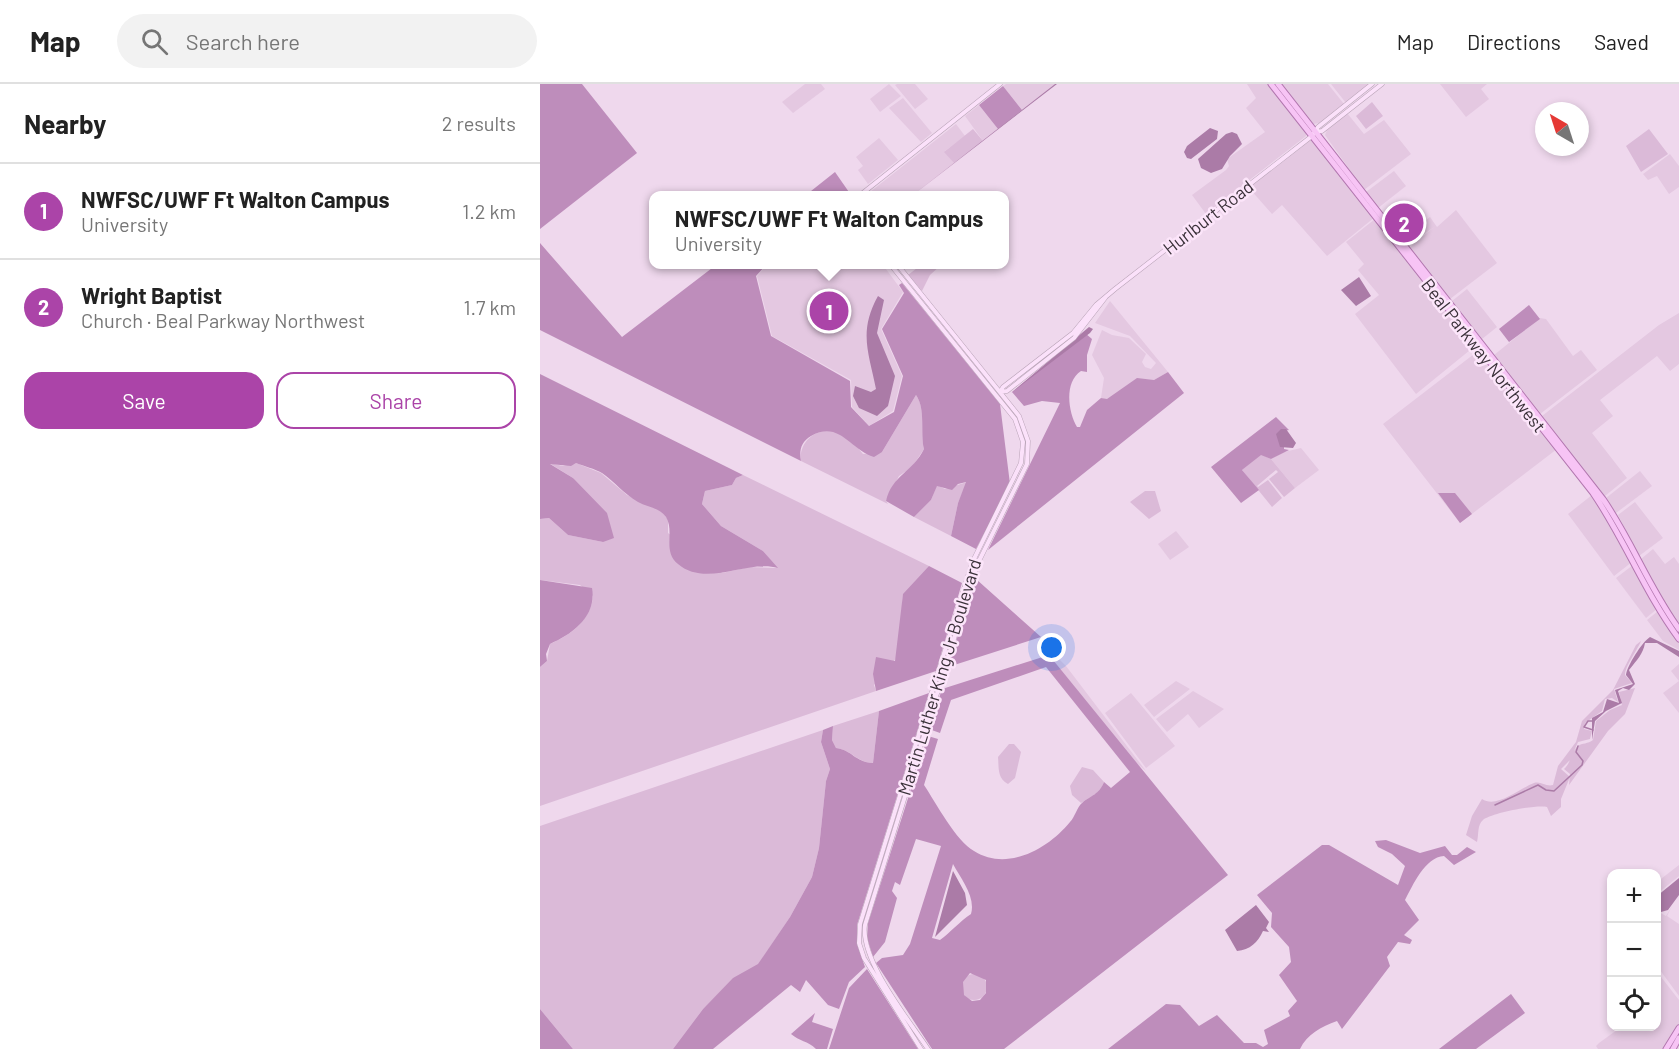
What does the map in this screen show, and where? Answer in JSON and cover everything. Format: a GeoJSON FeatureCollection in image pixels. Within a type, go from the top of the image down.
{"type":"FeatureCollection","features":[{"type":"Feature","properties":{"kind":"main road"},"geometry":{"type":"LineString","coordinates":[[864,191],[1000,84]]}},
{"type":"Feature","properties":{"kind":"main road","name":"Beal Parkway Northwest"},"geometry":{"type":"LineString","coordinates":[[1271,84],[1314,134],[1325,142],[1577,465],[1626,534],[1662,606],[1679,629]]}},
{"type":"Feature","properties":{"kind":"main road","name":"Beal Parkway Northwest"},"geometry":{"type":"LineString","coordinates":[[1278,84],[1336,166],[1500,375],[1511,383],[1611,519],[1658,609],[1679,639]]}},
{"type":"Feature","properties":{"kind":"main road"},"geometry":{"type":"LineString","coordinates":[[1314,134],[1318,127],[1372,84]]}},
{"type":"Feature","properties":{"kind":"main road"},"geometry":{"type":"LineString","coordinates":[[1314,134],[1326,128],[1382,84]]}},
{"type":"Feature","properties":{"kind":"main road"},"geometry":{"type":"LineString","coordinates":[[1325,142],[1323,134],[1326,128]]}},
{"type":"Feature","properties":{"kind":"main road","name":"Hurlburt Road"},"geometry":{"type":"LineString","coordinates":[[998,394],[1072,333],[1105,298],[1314,134]]}},
{"type":"Feature","properties":{"kind":"main road"},"geometry":{"type":"LineString","coordinates":[[1336,166],[1344,167]]}},
{"type":"Feature","properties":{"kind":"main road","name":"Martin Luther King Jr Boulevard"},"geometry":{"type":"LineString","coordinates":[[894,269],[998,394],[1015,419],[1021,433],[1022,463],[972,563],[859,929],[860,947],[865,962],[921,1049]]}},
{"type":"Feature","properties":{"kind":"main road","name":"Martin Luther King Jr Boulevard"},"geometry":{"type":"LineString","coordinates":[[901,269],[993,383],[998,394],[1009,402],[1026,432],[1029,451],[1027,464],[977,565],[865,925],[868,956],[928,1049]]}},
{"type":"Feature","properties":{"kind":"main road"},"geometry":{"type":"LineString","coordinates":[[993,383],[1009,386],[1007,393],[1009,402]]}},
{"type":"Feature","properties":{"kind":"main road"},"geometry":{"type":"LineString","coordinates":[[1570,463],[1577,465]]}},
{"type":"Feature","properties":{"kind":"main road"},"geometry":{"type":"LineString","coordinates":[[1666,1049],[1679,1028]]}},
{"type":"Feature","properties":{"kind":"main road"},"geometry":{"type":"LineString","coordinates":[[1673,1049],[1679,1038]]}},
{"type":"Feature","properties":{"kind":"shaded area"},"geometry":{"type":"Polygon","coordinates":[[[540,84],[582,84],[637,153],[540,229],[540,84]]]}},
{"type":"Feature","properties":{"kind":"shaded area"},"geometry":{"type":"Polygon","coordinates":[[[805,84],[821,84],[825,89],[793,113],[782,102],[805,84]]]}},
{"type":"Feature","properties":{"kind":"shaded area"},"geometry":{"type":"Polygon","coordinates":[[[889,84],[901,96],[880,112],[870,99],[889,84]]]}},
{"type":"Feature","properties":{"kind":"shaded area"},"geometry":{"type":"Polygon","coordinates":[[[915,84],[928,99],[915,109],[895,85],[915,84]]]}},
{"type":"Feature","properties":{"kind":"shaded area"},"geometry":{"type":"Polygon","coordinates":[[[1006,84],[1055,84],[1022,110],[1003,86],[1006,84]]]}},
{"type":"Feature","properties":{"kind":"shaded area"},"geometry":{"type":"Polygon","coordinates":[[[1055,84],[1057,84],[918,191],[1055,84]]]}},
{"type":"Feature","properties":{"kind":"shaded area"},"geometry":{"type":"Polygon","coordinates":[[[1247,84],[1270,84],[1306,132],[1306,136],[1206,214],[1192,195],[1226,170],[1229,166],[1227,159],[1265,132],[1246,108],[1256,98],[1247,84]]]}},
{"type":"Feature","properties":{"kind":"shaded area"},"geometry":{"type":"Polygon","coordinates":[[[1281,84],[1328,84],[1344,104],[1320,123],[1313,124],[1281,84]]]}},
{"type":"Feature","properties":{"kind":"shaded area"},"geometry":{"type":"Polygon","coordinates":[[[1331,84],[1368,84],[1368,85],[1346,103],[1331,84]]]}},
{"type":"Feature","properties":{"kind":"shaded area"},"geometry":{"type":"Polygon","coordinates":[[[1440,84],[1487,84],[1481,89],[1489,99],[1466,117],[1440,84]]]}},
{"type":"Feature","properties":{"kind":"shaded area"},"geometry":{"type":"Polygon","coordinates":[[[1003,86],[1022,110],[998,129],[979,105],[1003,86]]]}},
{"type":"Feature","properties":{"kind":"shaded area"},"geometry":{"type":"Polygon","coordinates":[[[903,98],[932,133],[921,142],[889,108],[903,98]]]}},
{"type":"Feature","properties":{"kind":"shaded area"},"geometry":{"type":"Polygon","coordinates":[[[1372,102],[1383,116],[1366,129],[1356,116],[1372,102]]]}},
{"type":"Feature","properties":{"kind":"shaded area"},"geometry":{"type":"Polygon","coordinates":[[[979,105],[998,129],[983,141],[965,116],[979,105]]]}},
{"type":"Feature","properties":{"kind":"shaded area"},"geometry":{"type":"Polygon","coordinates":[[[1347,113],[1364,134],[1384,120],[1411,154],[1364,190],[1325,135],[1327,130],[1347,113]]]}},
{"type":"Feature","properties":{"kind":"shaded area"},"geometry":{"type":"Polygon","coordinates":[[[956,124],[965,136],[945,151],[954,163],[918,191],[871,191],[956,124]]]}},
{"type":"Feature","properties":{"kind":"shaded area"},"geometry":{"type":"Polygon","coordinates":[[[1210,128],[1218,131],[1217,139],[1191,159],[1187,158],[1184,152],[1187,146],[1210,128]]]}},
{"type":"Feature","properties":{"kind":"shaded area"},"geometry":{"type":"Polygon","coordinates":[[[973,129],[983,141],[954,163],[944,152],[973,129]]]}},
{"type":"Feature","properties":{"kind":"shaded area"},"geometry":{"type":"Polygon","coordinates":[[[1649,129],[1668,154],[1641,172],[1626,146],[1649,129]]]}},
{"type":"Feature","properties":{"kind":"shaded area"},"geometry":{"type":"Polygon","coordinates":[[[1232,132],[1237,134],[1242,144],[1230,156],[1222,169],[1211,173],[1201,168],[1198,159],[1226,134],[1232,132]]]}},
{"type":"Feature","properties":{"kind":"shaded area"},"geometry":{"type":"Polygon","coordinates":[[[879,138],[898,160],[868,184],[858,170],[863,166],[856,157],[879,138]]]}},
{"type":"Feature","properties":{"kind":"shaded area"},"geometry":{"type":"Polygon","coordinates":[[[1312,139],[1375,217],[1327,256],[1282,205],[1272,214],[1249,188],[1312,139]]]}},
{"type":"Feature","properties":{"kind":"shaded area"},"geometry":{"type":"Polygon","coordinates":[[[1670,154],[1679,166],[1679,187],[1669,194],[1657,176],[1648,180],[1643,174],[1670,154]]]}},
{"type":"Feature","properties":{"kind":"shaded area"},"geometry":{"type":"Polygon","coordinates":[[[1394,171],[1406,186],[1378,208],[1366,192],[1394,171]]]}},
{"type":"Feature","properties":{"kind":"shaded area"},"geometry":{"type":"Polygon","coordinates":[[[835,172],[848,191],[811,191],[835,172]]]}},
{"type":"Feature","properties":{"kind":"shaded area"},"geometry":{"type":"Polygon","coordinates":[[[1456,210],[1497,263],[1450,299],[1409,248],[1434,227],[1408,246],[1402,239],[1430,217],[1437,227],[1456,210]]]}},
{"type":"Feature","properties":{"kind":"shaded area"},"geometry":{"type":"Polygon","coordinates":[[[1375,219],[1475,346],[1416,394],[1355,314],[1379,295],[1358,270],[1364,264],[1346,242],[1375,219]]]}},
{"type":"Feature","properties":{"kind":"shaded area"},"geometry":{"type":"Polygon","coordinates":[[[540,243],[622,337],[711,269],[762,269],[756,276],[771,336],[850,381],[851,407],[869,426],[894,412],[903,376],[882,329],[904,293],[899,285],[902,283],[1000,404],[1010,484],[976,549],[951,536],[958,503],[966,482],[958,484],[952,490],[937,486],[931,500],[914,517],[886,501],[893,485],[924,449],[921,407],[916,395],[882,452],[874,457],[837,434],[821,432],[805,441],[801,450],[801,461],[540,330],[540,243]]]}},
{"type":"Feature","properties":{"kind":"shaded area"},"geometry":{"type":"Polygon","coordinates":[[[763,269],[886,269],[903,292],[881,329],[902,376],[893,411],[869,426],[852,407],[851,380],[772,336],[757,276],[763,269]]]}},
{"type":"Feature","properties":{"kind":"shaded area"},"geometry":{"type":"Polygon","coordinates":[[[916,269],[937,269],[930,275],[922,291],[908,275],[916,269]]]}},
{"type":"Feature","properties":{"kind":"shaded area"},"geometry":{"type":"Polygon","coordinates":[[[1359,277],[1371,296],[1356,306],[1341,290],[1359,277]]]}},
{"type":"Feature","properties":{"kind":"shaded area"},"geometry":{"type":"Polygon","coordinates":[[[1467,289],[1497,327],[1482,339],[1452,301],[1467,289]]]}},
{"type":"Feature","properties":{"kind":"shaded area"},"geometry":{"type":"Polygon","coordinates":[[[878,296],[884,300],[877,333],[895,376],[888,406],[877,416],[859,408],[853,396],[855,386],[871,392],[876,389],[868,353],[867,332],[868,321],[878,296]]]}},
{"type":"Feature","properties":{"kind":"shaded area"},"geometry":{"type":"Polygon","coordinates":[[[1110,301],[1168,372],[1154,380],[1136,379],[1107,400],[1101,398],[1104,378],[1092,355],[1102,330],[1112,335],[1129,338],[1146,354],[1142,362],[1145,367],[1151,369],[1156,363],[1130,336],[1095,323],[1110,301]]]}},
{"type":"Feature","properties":{"kind":"shaded area"},"geometry":{"type":"Polygon","coordinates":[[[1529,305],[1540,319],[1509,342],[1499,329],[1529,305]]]}},
{"type":"Feature","properties":{"kind":"shaded area"},"geometry":{"type":"Polygon","coordinates":[[[1679,313],[1679,364],[1670,371],[1657,356],[1600,400],[1613,416],[1592,433],[1627,478],[1605,496],[1542,416],[1659,325],[1679,313]]]}},
{"type":"Feature","properties":{"kind":"shaded area"},"geometry":{"type":"Polygon","coordinates":[[[1540,318],[1546,319],[1573,356],[1581,350],[1597,370],[1540,414],[1494,355],[1540,318]]]}},
{"type":"Feature","properties":{"kind":"shaded area"},"geometry":{"type":"Polygon","coordinates":[[[1089,327],[1093,329],[1090,333],[1011,393],[1089,327]]]}},
{"type":"Feature","properties":{"kind":"shaded area"},"geometry":{"type":"Polygon","coordinates":[[[1085,333],[1092,339],[1087,355],[1087,372],[1081,371],[1076,376],[1072,382],[1069,398],[1071,413],[1077,427],[1080,427],[1087,410],[1101,398],[1107,399],[1137,378],[1154,380],[1168,372],[1184,393],[988,550],[1060,403],[1042,401],[1024,406],[1012,392],[1085,333]]]}},
{"type":"Feature","properties":{"kind":"shaded area"},"geometry":{"type":"Polygon","coordinates":[[[1478,351],[1557,449],[1460,523],[1383,424],[1478,351]]]}},
{"type":"Feature","properties":{"kind":"shaded area"},"geometry":{"type":"Polygon","coordinates":[[[540,374],[743,475],[736,478],[732,485],[705,491],[702,504],[721,526],[763,551],[778,568],[766,566],[714,573],[689,571],[673,559],[668,523],[663,514],[633,499],[602,473],[576,463],[571,466],[550,464],[573,478],[607,513],[614,538],[603,542],[568,535],[549,518],[540,519],[540,374]]]}},
{"type":"Feature","properties":{"kind":"shaded area"},"geometry":{"type":"Polygon","coordinates":[[[916,395],[921,407],[924,449],[912,467],[899,476],[886,501],[888,504],[801,461],[803,446],[807,440],[827,430],[845,436],[863,454],[882,452],[916,395]]]}},
{"type":"Feature","properties":{"kind":"shaded area"},"geometry":{"type":"Polygon","coordinates":[[[1276,417],[1289,430],[1284,431],[1284,449],[1289,450],[1271,459],[1261,455],[1242,470],[1259,490],[1241,503],[1211,467],[1276,417]]]}},
{"type":"Feature","properties":{"kind":"shaded area"},"geometry":{"type":"Polygon","coordinates":[[[1281,429],[1286,429],[1296,443],[1293,448],[1280,447],[1276,434],[1281,429]]]}},
{"type":"Feature","properties":{"kind":"shaded area"},"geometry":{"type":"Polygon","coordinates":[[[1301,448],[1319,470],[1295,488],[1271,459],[1284,452],[1301,448]]]}},
{"type":"Feature","properties":{"kind":"shaded area"},"geometry":{"type":"Polygon","coordinates":[[[1261,454],[1271,459],[1295,488],[1284,497],[1269,479],[1278,472],[1276,470],[1257,486],[1268,480],[1282,498],[1272,507],[1242,470],[1261,454]]]}},
{"type":"Feature","properties":{"kind":"shaded area"},"geometry":{"type":"Polygon","coordinates":[[[549,463],[563,466],[576,463],[601,473],[627,495],[662,511],[668,520],[668,533],[722,573],[749,567],[777,568],[763,551],[721,526],[702,504],[705,491],[732,485],[736,478],[743,475],[929,566],[928,571],[903,595],[898,656],[874,685],[876,691],[540,806],[540,667],[547,661],[550,644],[579,626],[588,612],[593,596],[580,585],[540,580],[540,519],[549,518],[568,535],[603,542],[573,478],[549,463]]]}},
{"type":"Feature","properties":{"kind":"shaded area"},"geometry":{"type":"Polygon","coordinates":[[[1640,471],[1652,486],[1616,513],[1606,498],[1640,471]]]}},
{"type":"Feature","properties":{"kind":"shaded area"},"geometry":{"type":"Polygon","coordinates":[[[967,482],[958,503],[951,536],[914,517],[931,500],[937,485],[945,489],[967,482]]]}},
{"type":"Feature","properties":{"kind":"shaded area"},"geometry":{"type":"Polygon","coordinates":[[[1145,491],[1155,491],[1161,511],[1149,519],[1130,502],[1145,491]]]}},
{"type":"Feature","properties":{"kind":"shaded area"},"geometry":{"type":"Polygon","coordinates":[[[1438,493],[1455,493],[1472,514],[1460,523],[1438,493]]]}},
{"type":"Feature","properties":{"kind":"shaded area"},"geometry":{"type":"Polygon","coordinates":[[[1592,495],[1632,562],[1614,576],[1568,514],[1592,495]]]}},
{"type":"Feature","properties":{"kind":"shaded area"},"geometry":{"type":"Polygon","coordinates":[[[1635,502],[1663,538],[1639,556],[1618,515],[1635,502]]]}},
{"type":"Feature","properties":{"kind":"shaded area"},"geometry":{"type":"Polygon","coordinates":[[[1176,531],[1189,547],[1170,560],[1158,544],[1176,531]]]}},
{"type":"Feature","properties":{"kind":"shaded area"},"geometry":{"type":"Polygon","coordinates":[[[1653,549],[1665,564],[1674,557],[1679,564],[1679,627],[1666,608],[1641,559],[1653,549]]]}},
{"type":"Feature","properties":{"kind":"shaded area"},"geometry":{"type":"Polygon","coordinates":[[[1633,565],[1657,609],[1646,618],[1616,578],[1633,565]]]}},
{"type":"Feature","properties":{"kind":"shaded area"},"geometry":{"type":"Polygon","coordinates":[[[929,566],[962,583],[936,671],[876,691],[873,674],[876,657],[895,661],[903,594],[929,566]]]}},
{"type":"Feature","properties":{"kind":"shaded area"},"geometry":{"type":"Polygon","coordinates":[[[976,579],[1041,637],[948,667],[973,587],[976,579]]]}},
{"type":"Feature","properties":{"kind":"shaded area"},"geometry":{"type":"Polygon","coordinates":[[[540,580],[592,588],[593,598],[582,623],[567,635],[550,644],[546,654],[547,661],[540,667],[540,580]]]}},
{"type":"Feature","properties":{"kind":"shaded area"},"geometry":{"type":"Polygon","coordinates":[[[1658,611],[1679,642],[1679,650],[1663,641],[1647,620],[1658,611]]]}},
{"type":"Feature","properties":{"kind":"shaded area"},"geometry":{"type":"Polygon","coordinates":[[[1650,637],[1679,651],[1679,657],[1657,643],[1645,643],[1641,654],[1629,670],[1635,684],[1629,690],[1623,688],[1618,691],[1622,703],[1606,711],[1595,721],[1592,740],[1592,718],[1603,712],[1607,699],[1619,703],[1615,690],[1633,684],[1626,675],[1627,671],[1639,649],[1650,637]]]}},
{"type":"Feature","properties":{"kind":"shaded area"},"geometry":{"type":"Polygon","coordinates":[[[1641,641],[1625,675],[1632,683],[1614,689],[1618,702],[1612,698],[1605,699],[1602,711],[1585,723],[1584,729],[1592,731],[1590,739],[1578,742],[1570,760],[1561,769],[1570,777],[1561,799],[1561,807],[1551,816],[1547,807],[1542,806],[1504,812],[1481,822],[1477,842],[1466,835],[1472,816],[1482,799],[1501,800],[1534,783],[1553,785],[1558,766],[1576,742],[1582,721],[1613,690],[1636,645],[1641,641]]]}},
{"type":"Feature","properties":{"kind":"shaded area"},"geometry":{"type":"Polygon","coordinates":[[[1054,654],[1066,666],[1146,771],[1134,761],[1049,655],[1054,654]]]}},
{"type":"Feature","properties":{"kind":"shaded area"},"geometry":{"type":"Polygon","coordinates":[[[1049,655],[1228,875],[1004,1049],[932,1049],[876,963],[882,958],[903,955],[910,944],[941,846],[916,839],[900,885],[895,882],[892,891],[897,898],[885,942],[873,957],[867,938],[868,923],[928,736],[938,739],[924,785],[960,839],[974,851],[987,857],[1013,858],[1039,849],[1061,832],[1072,820],[1080,805],[1097,792],[1104,782],[1111,788],[1130,772],[1046,667],[951,700],[940,733],[929,729],[942,689],[1049,655]],[[953,864],[932,938],[940,940],[971,914],[970,895],[953,864]],[[970,973],[963,982],[964,995],[972,1001],[980,1000],[986,993],[986,980],[970,973]]]}},
{"type":"Feature","properties":{"kind":"shaded area"},"geometry":{"type":"Polygon","coordinates":[[[1679,664],[1679,681],[1671,671],[1679,664]]]}},
{"type":"Feature","properties":{"kind":"shaded area"},"geometry":{"type":"Polygon","coordinates":[[[1176,681],[1190,689],[1154,717],[1144,705],[1176,681]]]}},
{"type":"Feature","properties":{"kind":"shaded area"},"geometry":{"type":"Polygon","coordinates":[[[1679,681],[1679,713],[1663,693],[1679,681]]]}},
{"type":"Feature","properties":{"kind":"shaded area"},"geometry":{"type":"Polygon","coordinates":[[[1635,688],[1625,714],[1608,731],[1569,785],[1570,774],[1564,769],[1576,748],[1593,740],[1596,721],[1610,710],[1622,705],[1619,692],[1635,688]]]}},
{"type":"Feature","properties":{"kind":"shaded area"},"geometry":{"type":"Polygon","coordinates":[[[1193,691],[1224,709],[1199,728],[1188,714],[1167,732],[1156,719],[1193,691]]]}},
{"type":"Feature","properties":{"kind":"shaded area"},"geometry":{"type":"Polygon","coordinates":[[[929,693],[857,925],[857,944],[865,967],[849,982],[839,1009],[828,1005],[806,980],[800,992],[791,985],[713,1049],[673,1049],[703,1009],[733,978],[758,964],[790,917],[812,877],[819,848],[826,781],[830,769],[821,742],[823,730],[833,726],[832,740],[836,748],[862,761],[873,763],[879,711],[929,693]]]}},
{"type":"Feature","properties":{"kind":"shaded area"},"geometry":{"type":"Polygon","coordinates":[[[1131,693],[1175,746],[1146,768],[1105,713],[1131,693]]]}},
{"type":"Feature","properties":{"kind":"shaded area"},"geometry":{"type":"Polygon","coordinates":[[[879,711],[873,763],[862,761],[836,748],[832,740],[833,726],[879,711]]]}},
{"type":"Feature","properties":{"kind":"shaded area"},"geometry":{"type":"Polygon","coordinates":[[[823,730],[821,742],[830,769],[826,781],[819,848],[812,877],[790,917],[758,965],[733,979],[703,1009],[673,1049],[573,1049],[540,1009],[540,826],[823,730]]]}},
{"type":"Feature","properties":{"kind":"shaded area"},"geometry":{"type":"Polygon","coordinates":[[[1009,744],[1014,744],[1021,752],[1015,778],[1008,784],[1000,776],[998,757],[1009,744]]]}},
{"type":"Feature","properties":{"kind":"shaded area"},"geometry":{"type":"Polygon","coordinates":[[[1082,767],[1093,770],[1104,782],[1100,791],[1081,803],[1072,795],[1070,786],[1082,767]]]}},
{"type":"Feature","properties":{"kind":"shaded area"},"geometry":{"type":"Polygon","coordinates":[[[1386,840],[1420,853],[1445,846],[1452,855],[1457,855],[1467,847],[1476,852],[1454,865],[1444,856],[1425,866],[1405,900],[1419,920],[1404,935],[1412,940],[1410,944],[1398,942],[1387,957],[1390,966],[1342,1029],[1337,1021],[1325,1026],[1311,1035],[1300,1049],[1108,1049],[1166,1004],[1180,1005],[1199,1026],[1217,1015],[1244,1043],[1256,1043],[1263,1047],[1268,1044],[1264,1030],[1290,1016],[1288,1011],[1297,1001],[1279,975],[1291,962],[1289,947],[1271,927],[1272,913],[1257,895],[1322,845],[1329,845],[1398,885],[1405,866],[1392,854],[1378,847],[1375,841],[1386,840]]]}},
{"type":"Feature","properties":{"kind":"shaded area"},"geometry":{"type":"Polygon","coordinates":[[[1679,865],[1679,876],[1661,891],[1661,879],[1679,865]]]}},
{"type":"Feature","properties":{"kind":"shaded area"},"geometry":{"type":"Polygon","coordinates":[[[953,871],[965,893],[967,905],[935,937],[953,871]]]}},
{"type":"Feature","properties":{"kind":"shaded area"},"geometry":{"type":"Polygon","coordinates":[[[1679,878],[1679,895],[1668,910],[1661,912],[1661,893],[1679,878]]]}},
{"type":"Feature","properties":{"kind":"shaded area"},"geometry":{"type":"Polygon","coordinates":[[[1256,905],[1269,922],[1266,928],[1269,932],[1263,931],[1253,945],[1237,951],[1225,930],[1256,905]]]}},
{"type":"Feature","properties":{"kind":"shaded area"},"geometry":{"type":"Polygon","coordinates":[[[1672,906],[1667,916],[1679,924],[1679,996],[1661,971],[1661,913],[1666,916],[1672,906]]]}},
{"type":"Feature","properties":{"kind":"shaded area"},"geometry":{"type":"Polygon","coordinates":[[[867,969],[918,1049],[829,1049],[849,988],[867,969]]]}},
{"type":"Feature","properties":{"kind":"shaded area"},"geometry":{"type":"Polygon","coordinates":[[[974,974],[983,978],[987,987],[983,996],[974,1000],[965,996],[961,987],[965,978],[974,974]]]}},
{"type":"Feature","properties":{"kind":"shaded area"},"geometry":{"type":"Polygon","coordinates":[[[1661,977],[1679,1000],[1679,1024],[1663,1049],[1598,1049],[1596,1046],[1616,1031],[1661,1031],[1661,977]]]}},
{"type":"Feature","properties":{"kind":"shaded area"},"geometry":{"type":"Polygon","coordinates":[[[1511,994],[1525,1013],[1476,1049],[1439,1049],[1511,994]]]}},
{"type":"Feature","properties":{"kind":"shaded area"},"geometry":{"type":"Polygon","coordinates":[[[540,1009],[573,1049],[540,1049],[540,1009]]]}},
{"type":"Feature","properties":{"kind":"shaded area"},"geometry":{"type":"Polygon","coordinates":[[[815,1013],[812,1022],[833,1029],[827,1049],[816,1049],[791,1034],[815,1013]]]}},
{"type":"Feature","properties":{"kind":"waterway"},"geometry":{"type":"LineString","coordinates":[[1593,721],[1588,721],[1584,727],[1593,730]]}},
{"type":"Feature","properties":{"kind":"waterway"},"geometry":{"type":"LineString","coordinates":[[1495,805],[1538,785],[1546,790],[1554,791],[1582,765],[1583,761],[1576,752],[1578,746]]}},
{"type":"Feature","properties":{"kind":"place","name":"Wright Baptist"},"geometry":{"type":"Point","coordinates":[1404,223]}},
{"type":"Feature","properties":{"kind":"place","name":"NWFSC/UWF Ft Walton Campus"},"geometry":{"type":"Point","coordinates":[829,311]}}]}
